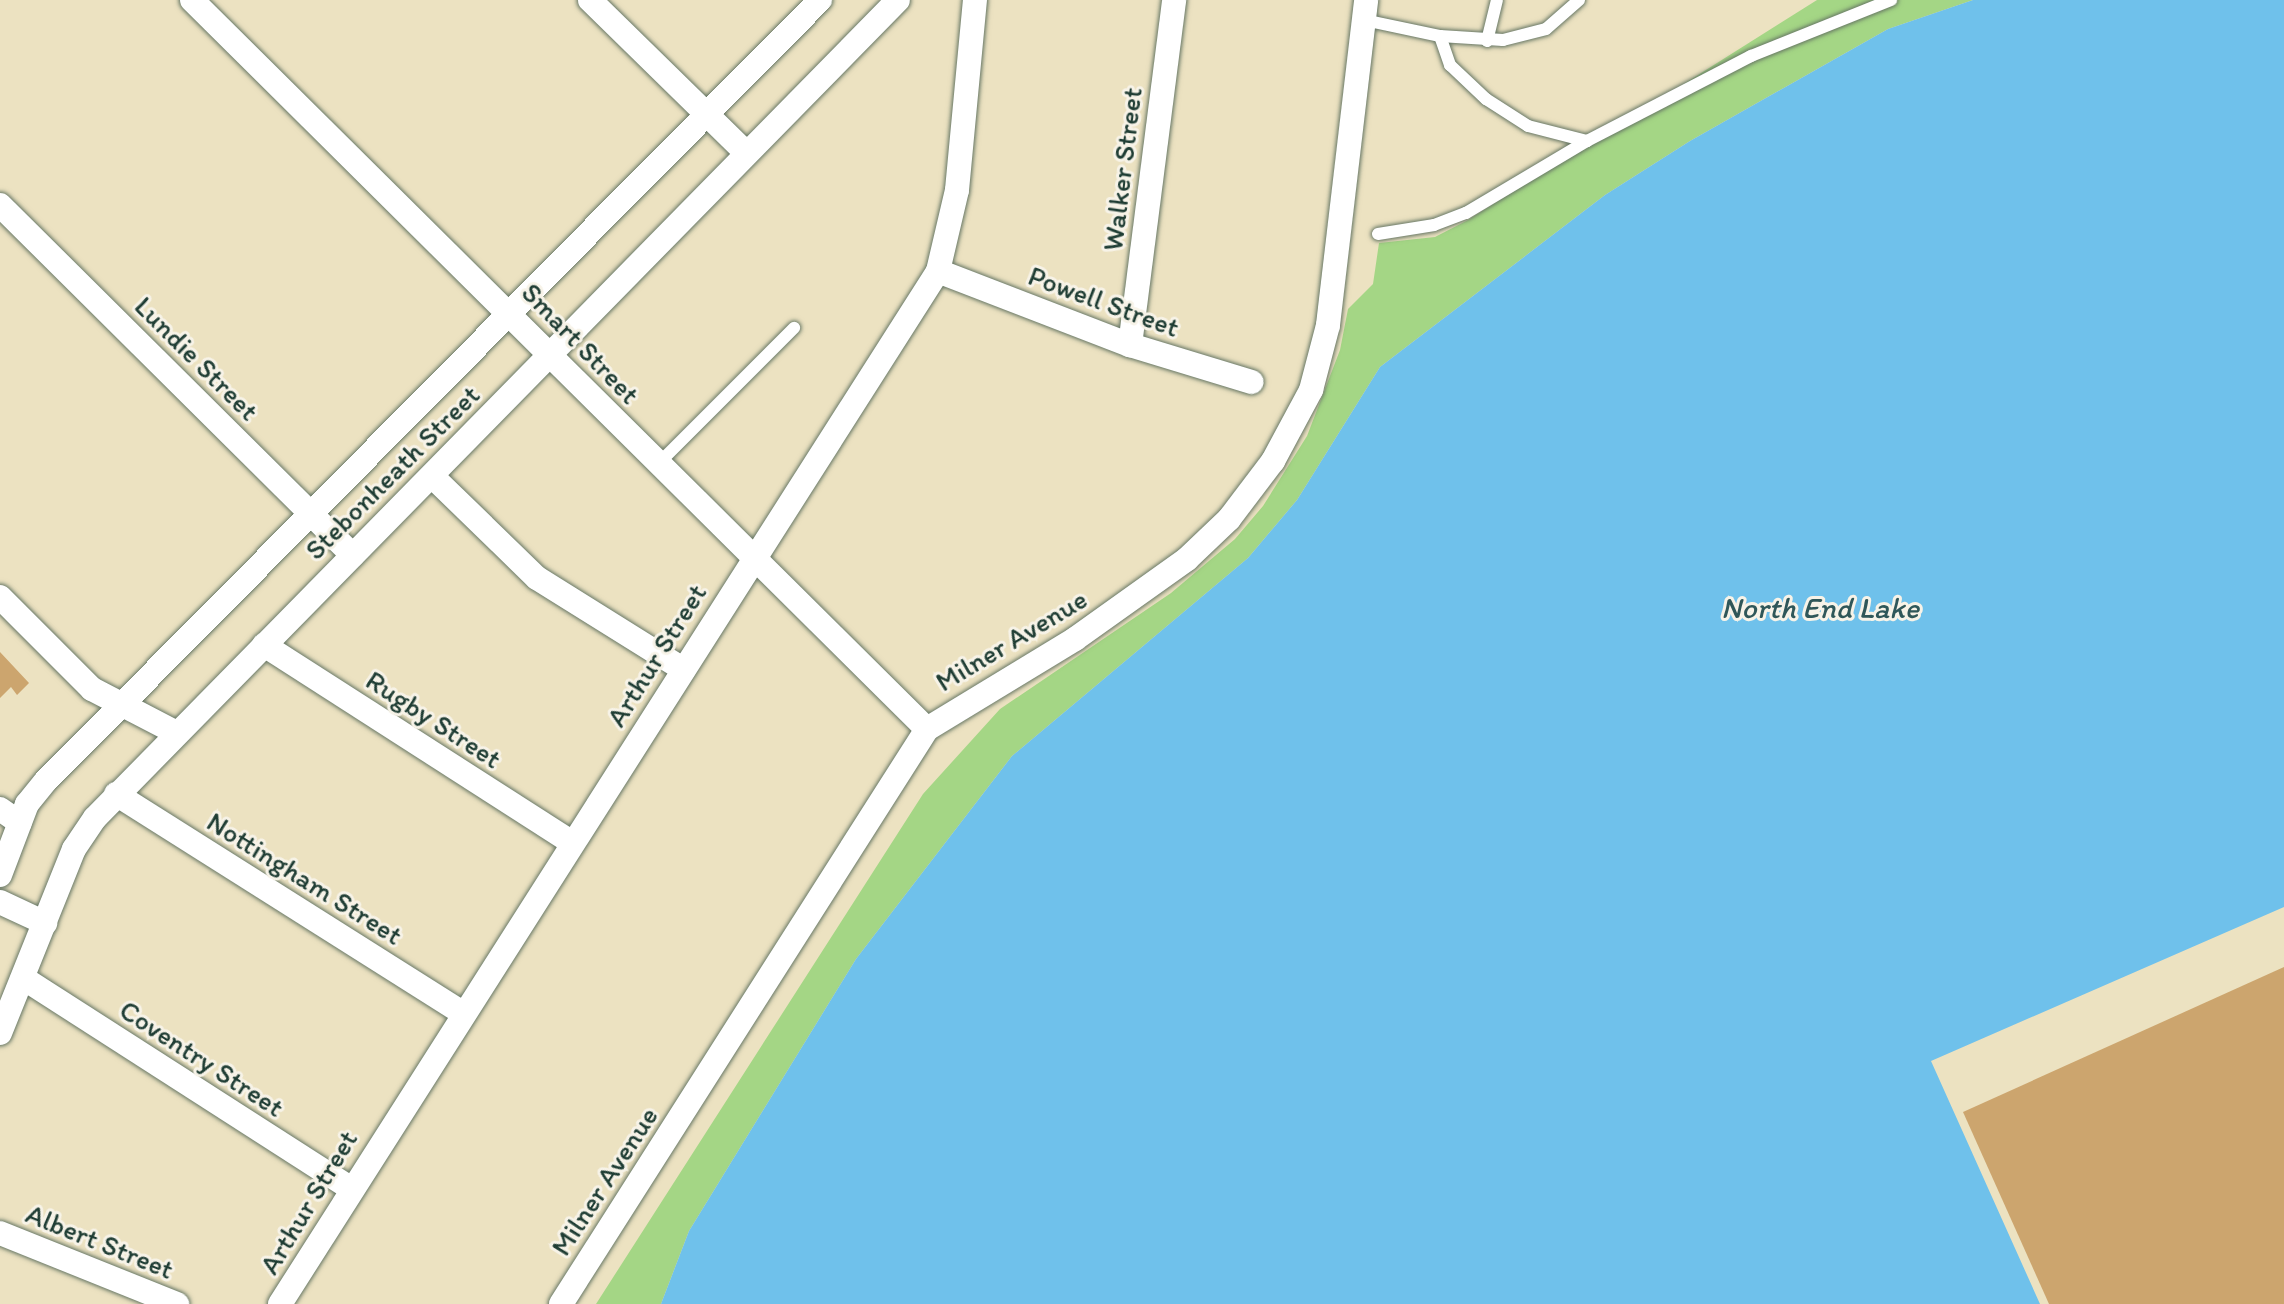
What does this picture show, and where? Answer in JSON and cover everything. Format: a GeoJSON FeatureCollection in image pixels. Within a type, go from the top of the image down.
{"type":"FeatureCollection","features":[{"type":"Feature","properties":{"kind":"street","name":"Smart Street"},"geometry":{"type":"LineString","coordinates":[[192,0],[510,311],[549,356],[751,559],[927,729]]}},
{"type":"Feature","properties":{"kind":"street"},"geometry":{"type":"LineString","coordinates":[[590,0],[746,153]]}},
{"type":"Feature","properties":{"kind":"street","name":"Stebonheath Street"},"geometry":{"type":"LineString","coordinates":[[0,875],[10,816],[820,0]]}},
{"type":"Feature","properties":{"kind":"street","name":"Stebonheath Street"},"geometry":{"type":"LineString","coordinates":[[0,1033],[78,842],[116,794],[898,0]]}},
{"type":"Feature","properties":{"kind":"street","name":"Arthur Street"},"geometry":{"type":"LineString","coordinates":[[280,1304],[350,1188],[938,271],[957,190],[975,0]]}},
{"type":"Feature","properties":{"kind":"street","name":"Walker Street"},"geometry":{"type":"LineString","coordinates":[[1130,345],[1174,0]]}},
{"type":"Feature","properties":{"kind":"street","name":"Milner Avenue"},"geometry":{"type":"LineString","coordinates":[[561,1304],[927,729],[1075,639],[1187,559],[1229,519],[1273,461],[1311,390],[1328,325],[1365,10]]}},
{"type":"Feature","properties":{"kind":"street","name":"Lundie Street"},"geometry":{"type":"LineString","coordinates":[[0,205],[353,555]]}},
{"type":"Feature","properties":{"kind":"street","name":"Powell Street"},"geometry":{"type":"LineString","coordinates":[[938,271],[1130,345],[1252,382]]}},
{"type":"Feature","properties":{"kind":"street"},"geometry":{"type":"LineString","coordinates":[[432,476],[537,578],[684,670]]}},
{"type":"Feature","properties":{"kind":"street"},"geometry":{"type":"LineString","coordinates":[[0,597],[92,689],[175,732]]}},
{"type":"Feature","properties":{"kind":"street","name":"Rugby Street"},"geometry":{"type":"LineString","coordinates":[[264,645],[572,843]]}},
{"type":"Feature","properties":{"kind":"street","name":"Nottingham Street"},"geometry":{"type":"LineString","coordinates":[[116,794],[462,1013]]}},
{"type":"Feature","properties":{"kind":"street"},"geometry":{"type":"LineString","coordinates":[[0,902],[45,923]]}},
{"type":"Feature","properties":{"kind":"street","name":"Coventry Street"},"geometry":{"type":"LineString","coordinates":[[23,978],[350,1188]]}},
{"type":"Feature","properties":{"kind":"street","name":"Albert Street"},"geometry":{"type":"LineString","coordinates":[[0,1233],[177,1304]]}},
{"type":"Feature","properties":{"kind":"lane"},"geometry":{"type":"LineString","coordinates":[[1487,41],[1497,0]]}},
{"type":"Feature","properties":{"kind":"lane"},"geometry":{"type":"LineString","coordinates":[[1365,10],[1440,36],[1487,41],[1546,29],[1579,0]]}},
{"type":"Feature","properties":{"kind":"lane"},"geometry":{"type":"LineString","coordinates":[[1378,234],[1434,225],[1466,213],[1587,141],[1802,32],[1891,0]]}},
{"type":"Feature","properties":{"kind":"lane"},"geometry":{"type":"LineString","coordinates":[[1440,36],[1450,65],[1486,99],[1528,126],[1587,141]]}},
{"type":"Feature","properties":{"kind":"lane"},"geometry":{"type":"LineString","coordinates":[[657,465],[794,328]]}},
{"type":"Feature","properties":{"kind":"green space"},"geometry":{"type":"Polygon","coordinates":[[[1817,0],[1973,0],[1888,29],[1690,141],[1605,195],[1380,367],[1297,500],[1248,558],[1012,756],[856,959],[689,1231],[661,1304],[596,1304],[923,794],[1000,709],[1171,593],[1235,539],[1263,506],[1307,436],[1340,350],[1348,309],[1373,284],[1379,243],[1435,237],[1468,220],[1817,0]]]}},
{"type":"Feature","properties":{"kind":"water","name":"North End Lake"},"geometry":{"type":"Polygon","coordinates":[[[1973,0],[2284,0],[2284,907],[1931,1061],[2040,1304],[661,1304],[689,1231],[856,959],[1012,756],[1248,558],[1297,500],[1380,367],[1605,195],[1690,141],[1888,29],[1973,0]]]}},
{"type":"Feature","properties":{"kind":"building"},"geometry":{"type":"Polygon","coordinates":[[[0,652],[29,683],[17,695],[11,687],[0,698],[0,652]]]}},
{"type":"Feature","properties":{"kind":"building"},"geometry":{"type":"Polygon","coordinates":[[[2284,967],[2284,1304],[2049,1304],[1963,1112],[2284,967]]]}}]}
